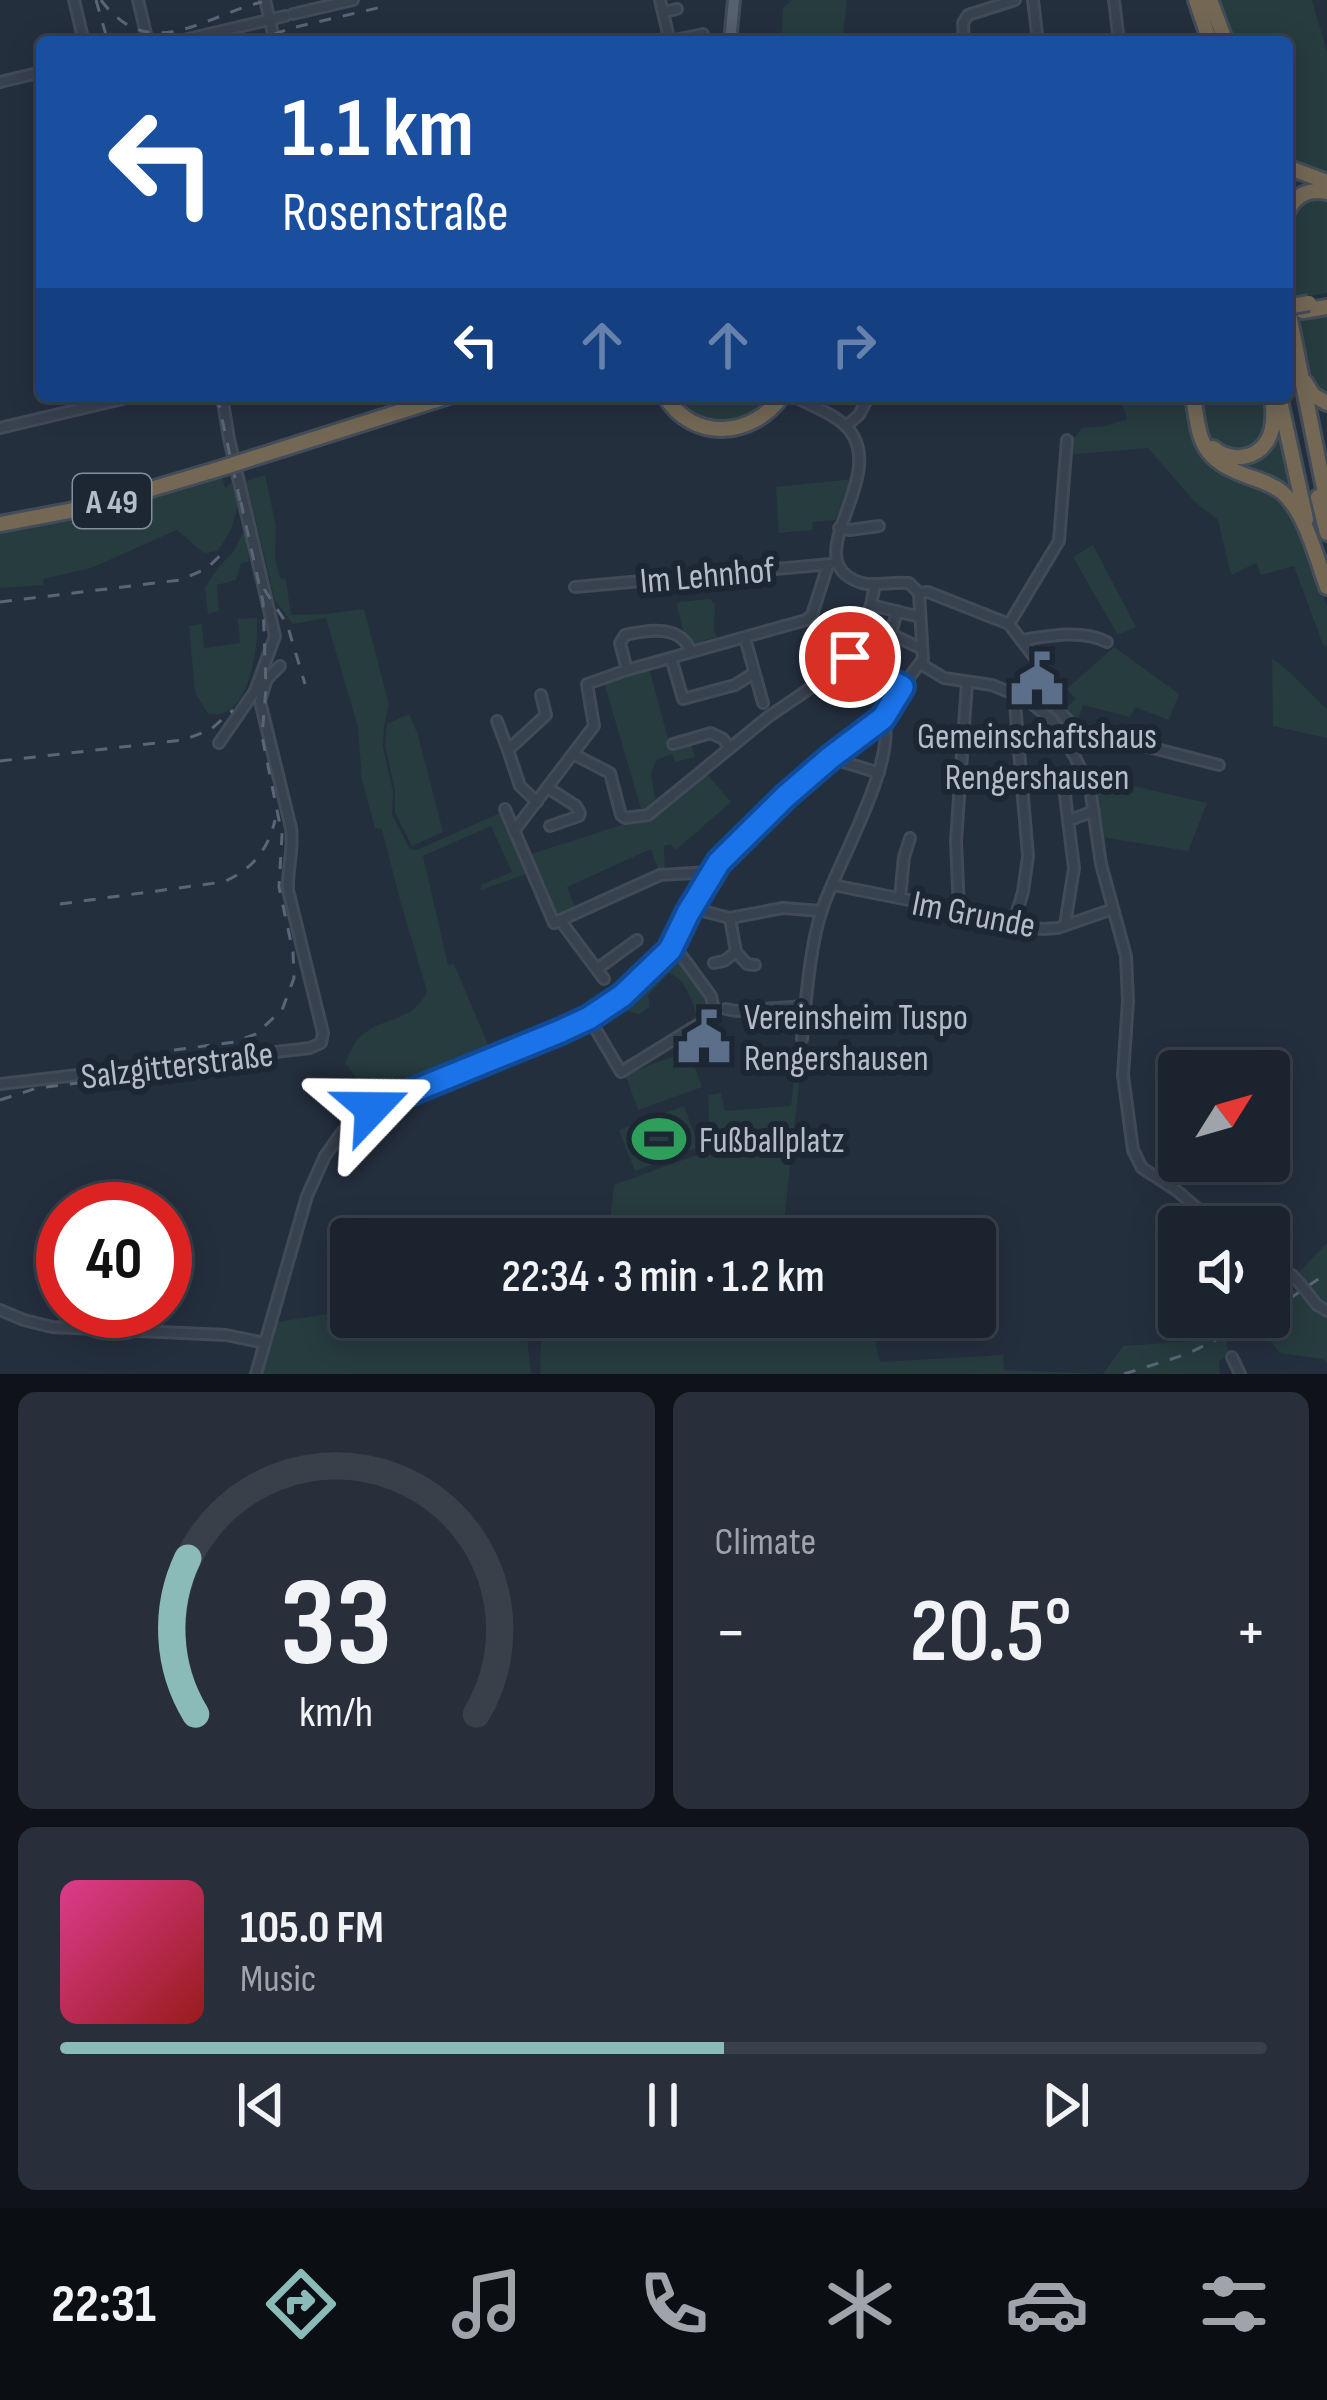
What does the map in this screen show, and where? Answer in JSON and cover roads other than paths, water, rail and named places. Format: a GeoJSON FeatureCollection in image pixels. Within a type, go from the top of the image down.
{"type":"FeatureCollection","features":[{"type":"Feature","properties":{"kind":"highway"},"geometry":{"type":"LineString","coordinates":[[1200,0],[1208,36]]}},
{"type":"Feature","properties":{"kind":"highway"},"geometry":{"type":"LineString","coordinates":[[1200,0],[1208,36]]}},
{"type":"Feature","properties":{"kind":"highway"},"geometry":{"type":"LineString","coordinates":[[1293,169],[1327,182]]}},
{"type":"Feature","properties":{"kind":"highway"},"geometry":{"type":"LineString","coordinates":[[1293,205],[1313,191],[1327,192]]}},
{"type":"Feature","properties":{"kind":"highway"},"geometry":{"type":"LineString","coordinates":[[1293,349],[1299,309],[1327,307]]}},
{"type":"Feature","properties":{"kind":"highway"},"geometry":{"type":"LineString","coordinates":[[1293,358],[1313,395],[1327,403]]}},
{"type":"Feature","properties":{"kind":"highway"},"geometry":{"type":"LineString","coordinates":[[1293,360],[1327,503]]}},
{"type":"Feature","properties":{"kind":"highway"},"geometry":{"type":"LineString","coordinates":[[1293,361],[1327,533]]}},
{"type":"Feature","properties":{"kind":"highway","name":"A 49"},"geometry":{"type":"LineString","coordinates":[[249,456],[404,402]]}},
{"type":"Feature","properties":{"kind":"highway","name":"A 49"},"geometry":{"type":"LineString","coordinates":[[0,520],[124,498],[429,402]]}},
{"type":"Feature","properties":{"kind":"highway"},"geometry":{"type":"LineString","coordinates":[[670,402],[689,420],[725,430],[749,424],[785,402]]}},
{"type":"Feature","properties":{"kind":"highway"},"geometry":{"type":"LineString","coordinates":[[678,402],[689,420]]}},
{"type":"Feature","properties":{"kind":"highway"},"geometry":{"type":"LineString","coordinates":[[1196,402],[1199,437],[1209,455],[1283,493],[1323,564]]}},
{"type":"Feature","properties":{"kind":"highway"},"geometry":{"type":"LineString","coordinates":[[1198,402],[1210,444],[1230,458],[1248,456],[1269,437],[1278,402]]}},
{"type":"Feature","properties":{"kind":"highway"},"geometry":{"type":"LineString","coordinates":[[1280,402],[1327,587]]}},
{"type":"Feature","properties":{"kind":"main road"},"geometry":{"type":"LineString","coordinates":[[733,36],[736,0]]}},
{"type":"Feature","properties":{"kind":"street"},"geometry":{"type":"LineString","coordinates":[[74,0],[83,36]]}},
{"type":"Feature","properties":{"kind":"street"},"geometry":{"type":"LineString","coordinates":[[138,0],[147,36]]}},
{"type":"Feature","properties":{"kind":"street"},"geometry":{"type":"LineString","coordinates":[[265,0],[274,36]]}},
{"type":"Feature","properties":{"kind":"street"},"geometry":{"type":"LineString","coordinates":[[201,36],[352,0]]}},
{"type":"Feature","properties":{"kind":"street"},"geometry":{"type":"LineString","coordinates":[[660,0],[669,36]]}},
{"type":"Feature","properties":{"kind":"street"},"geometry":{"type":"LineString","coordinates":[[964,36],[968,15],[1015,0]]}},
{"type":"Feature","properties":{"kind":"street"},"geometry":{"type":"LineString","coordinates":[[1033,0],[1037,36]]}},
{"type":"Feature","properties":{"kind":"street"},"geometry":{"type":"LineString","coordinates":[[1114,0],[1118,36]]}},
{"type":"Feature","properties":{"kind":"street"},"geometry":{"type":"LineString","coordinates":[[663,12],[677,9]]}},
{"type":"Feature","properties":{"kind":"street"},"geometry":{"type":"LineString","coordinates":[[696,36],[704,34]]}},
{"type":"Feature","properties":{"kind":"street"},"geometry":{"type":"LineString","coordinates":[[0,82],[36,74]]}},
{"type":"Feature","properties":{"kind":"street"},"geometry":{"type":"LineString","coordinates":[[0,428],[110,402]]}},
{"type":"Feature","properties":{"kind":"street"},"geometry":{"type":"LineString","coordinates":[[219,742],[256,691],[275,636],[224,402]]}},
{"type":"Feature","properties":{"kind":"street"},"geometry":{"type":"LineString","coordinates":[[514,831],[588,735],[595,718],[587,684],[812,615],[833,564],[839,528],[861,461],[846,426],[789,402]]}},
{"type":"Feature","properties":{"kind":"street"},"geometry":{"type":"LineString","coordinates":[[846,426],[866,402]]}},
{"type":"Feature","properties":{"kind":"street"},"geometry":{"type":"LineString","coordinates":[[1009,623],[1059,541],[1067,440]]}},
{"type":"Feature","properties":{"kind":"street"},"geometry":{"type":"LineString","coordinates":[[839,528],[879,526]]}},
{"type":"Feature","properties":{"kind":"street"},"geometry":{"type":"LineString","coordinates":[[256,1374],[315,1174],[352,1121],[395,1096],[589,1018],[629,991],[674,944],[712,872],[776,805],[883,718],[920,664],[919,593],[915,586],[902,582],[866,584],[833,564]]}},
{"type":"Feature","properties":{"kind":"street","name":"Im Lehnhof"},"geometry":{"type":"LineString","coordinates":[[575,587],[833,564]]}},
{"type":"Feature","properties":{"kind":"street"},"geometry":{"type":"LineString","coordinates":[[573,754],[610,773],[625,818],[648,815],[768,717],[850,661],[875,584]]}},
{"type":"Feature","properties":{"kind":"street"},"geometry":{"type":"LineString","coordinates":[[919,593],[928,592],[1009,623],[1044,670],[1058,719],[1089,786],[1101,863],[1126,956],[1123,1075],[1133,1150],[1142,1168],[1195,1206]]}},
{"type":"Feature","properties":{"kind":"street"},"geometry":{"type":"LineString","coordinates":[[871,604],[920,616]]}},
{"type":"Feature","properties":{"kind":"street"},"geometry":{"type":"LineString","coordinates":[[897,611],[892,634],[922,649]]}},
{"type":"Feature","properties":{"kind":"street"},"geometry":{"type":"LineString","coordinates":[[616,631],[627,670]]}},
{"type":"Feature","properties":{"kind":"street"},"geometry":{"type":"LineString","coordinates":[[620,643],[626,635],[643,631],[676,633],[687,641],[691,652]]}},
{"type":"Feature","properties":{"kind":"street"},"geometry":{"type":"LineString","coordinates":[[1021,640],[1060,635],[1099,637],[1107,642]]}},
{"type":"Feature","properties":{"kind":"street"},"geometry":{"type":"LineString","coordinates":[[745,638],[763,703]]}},
{"type":"Feature","properties":{"kind":"street"},"geometry":{"type":"LineString","coordinates":[[671,658],[682,699],[735,685],[754,673]]}},
{"type":"Feature","properties":{"kind":"street"},"geometry":{"type":"LineString","coordinates":[[850,661],[902,687]]}},
{"type":"Feature","properties":{"kind":"street"},"geometry":{"type":"LineString","coordinates":[[920,664],[944,678],[1014,692],[1075,728],[1219,764]]}},
{"type":"Feature","properties":{"kind":"street","name":"Salzgitterstraße"},"geometry":{"type":"LineString","coordinates":[[0,1084],[320,1043],[323,1033],[288,890],[291,828],[260,701],[267,679],[280,666]]}},
{"type":"Feature","properties":{"kind":"street"},"geometry":{"type":"LineString","coordinates":[[958,910],[956,841],[967,682]]}},
{"type":"Feature","properties":{"kind":"street"},"geometry":{"type":"LineString","coordinates":[[1013,925],[1028,863],[1014,692]]}},
{"type":"Feature","properties":{"kind":"street"},"geometry":{"type":"LineString","coordinates":[[508,749],[546,715],[542,695]]}},
{"type":"Feature","properties":{"kind":"street"},"geometry":{"type":"LineString","coordinates":[[802,1039],[821,911],[879,773],[887,732],[883,718]]}},
{"type":"Feature","properties":{"kind":"street"},"geometry":{"type":"LineString","coordinates":[[496,721],[520,786],[537,802]]}},
{"type":"Feature","properties":{"kind":"street"},"geometry":{"type":"LineString","coordinates":[[673,744],[711,733],[730,748]]}},
{"type":"Feature","properties":{"kind":"street"},"geometry":{"type":"LineString","coordinates":[[830,758],[879,773]]}},
{"type":"Feature","properties":{"kind":"street"},"geometry":{"type":"LineString","coordinates":[[1063,779],[1074,874],[1065,925]]}},
{"type":"Feature","properties":{"kind":"street"},"geometry":{"type":"LineString","coordinates":[[548,788],[580,813],[550,826]]}},
{"type":"Feature","properties":{"kind":"street"},"geometry":{"type":"LineString","coordinates":[[505,809],[557,921],[604,980]]}},
{"type":"Feature","properties":{"kind":"street"},"geometry":{"type":"LineString","coordinates":[[1070,820],[1094,811]]}},
{"type":"Feature","properties":{"kind":"street"},"geometry":{"type":"LineString","coordinates":[[900,898],[910,838]]}},
{"type":"Feature","properties":{"kind":"street"},"geometry":{"type":"LineString","coordinates":[[557,921],[660,875],[712,872]]}},
{"type":"Feature","properties":{"kind":"street","name":"Im Grunde"},"geometry":{"type":"LineString","coordinates":[[833,885],[1043,929],[1113,909]]}},
{"type":"Feature","properties":{"kind":"street"},"geometry":{"type":"LineString","coordinates":[[691,908],[730,918],[783,908],[821,911]]}},
{"type":"Feature","properties":{"kind":"street"},"geometry":{"type":"LineString","coordinates":[[730,918],[736,952],[747,964],[755,965]]}},
{"type":"Feature","properties":{"kind":"street"},"geometry":{"type":"LineString","coordinates":[[597,969],[638,940]]}},
{"type":"Feature","properties":{"kind":"street"},"geometry":{"type":"LineString","coordinates":[[589,1018],[621,1072],[716,1014],[711,996],[674,944]]}},
{"type":"Feature","properties":{"kind":"street"},"geometry":{"type":"LineString","coordinates":[[714,963],[736,952]]}},
{"type":"Feature","properties":{"kind":"street"},"geometry":{"type":"LineString","coordinates":[[726,1009],[805,1006]]}},
{"type":"Feature","properties":{"kind":"street"},"geometry":{"type":"LineString","coordinates":[[1290,1274],[1327,1311]]}},
{"type":"Feature","properties":{"kind":"street"},"geometry":{"type":"LineString","coordinates":[[0,1310],[52,1327],[226,1335],[266,1343]]}},
{"type":"Feature","properties":{"kind":"street"},"geometry":{"type":"LineString","coordinates":[[1232,1357],[1240,1374]]}},
{"type":"Feature","properties":{"kind":"railway"},"geometry":{"type":"LineString","coordinates":[[96,0],[106,36]]}},
{"type":"Feature","properties":{"kind":"railway"},"geometry":{"type":"LineString","coordinates":[[101,0],[119,19],[138,30],[158,33],[178,31],[262,2]]}},
{"type":"Feature","properties":{"kind":"railway"},"geometry":{"type":"LineString","coordinates":[[296,27],[386,6]]}},
{"type":"Feature","properties":{"kind":"railway"},"geometry":{"type":"LineString","coordinates":[[269,36],[289,29]]}},
{"type":"Feature","properties":{"kind":"railway"},"geometry":{"type":"LineString","coordinates":[[218,402],[240,501]]}},
{"type":"Feature","properties":{"kind":"railway"},"geometry":{"type":"LineString","coordinates":[[174,1050],[235,1042],[256,1034],[282,1010],[294,978],[279,887],[282,835],[262,736],[266,688],[263,602],[238,489]]}},
{"type":"Feature","properties":{"kind":"railway"},"geometry":{"type":"LineString","coordinates":[[0,602],[180,580],[206,569],[227,549]]}},
{"type":"Feature","properties":{"kind":"railway"},"geometry":{"type":"LineString","coordinates":[[264,589],[287,624],[305,684]]}},
{"type":"Feature","properties":{"kind":"railway"},"geometry":{"type":"LineString","coordinates":[[0,761],[183,740],[210,730],[233,710]]}},
{"type":"Feature","properties":{"kind":"railway"},"geometry":{"type":"LineString","coordinates":[[60,904],[223,882],[257,858],[275,820]]}},
{"type":"Feature","properties":{"kind":"railway"},"geometry":{"type":"LineString","coordinates":[[0,1100],[37,1088],[176,1071],[218,1049]]}},
{"type":"Feature","properties":{"kind":"railway"},"geometry":{"type":"LineString","coordinates":[[1290,1299],[1327,1273]]}},
{"type":"Feature","properties":{"kind":"railway"},"geometry":{"type":"LineString","coordinates":[[1124,1374],[1220,1338]]}},
{"type":"Feature","properties":{"kind":"place","name":"Gemeinschaftshaus Rengershausen"},"geometry":{"type":"Point","coordinates":[1037,679]}},
{"type":"Feature","properties":{"kind":"place","name":"Vereinsheim Tuspo Rengershausen"},"geometry":{"type":"Point","coordinates":[704,1037]}},
{"type":"Feature","properties":{"kind":"place","name":"Fußballplatz"},"geometry":{"type":"Point","coordinates":[659,1139]}}]}
